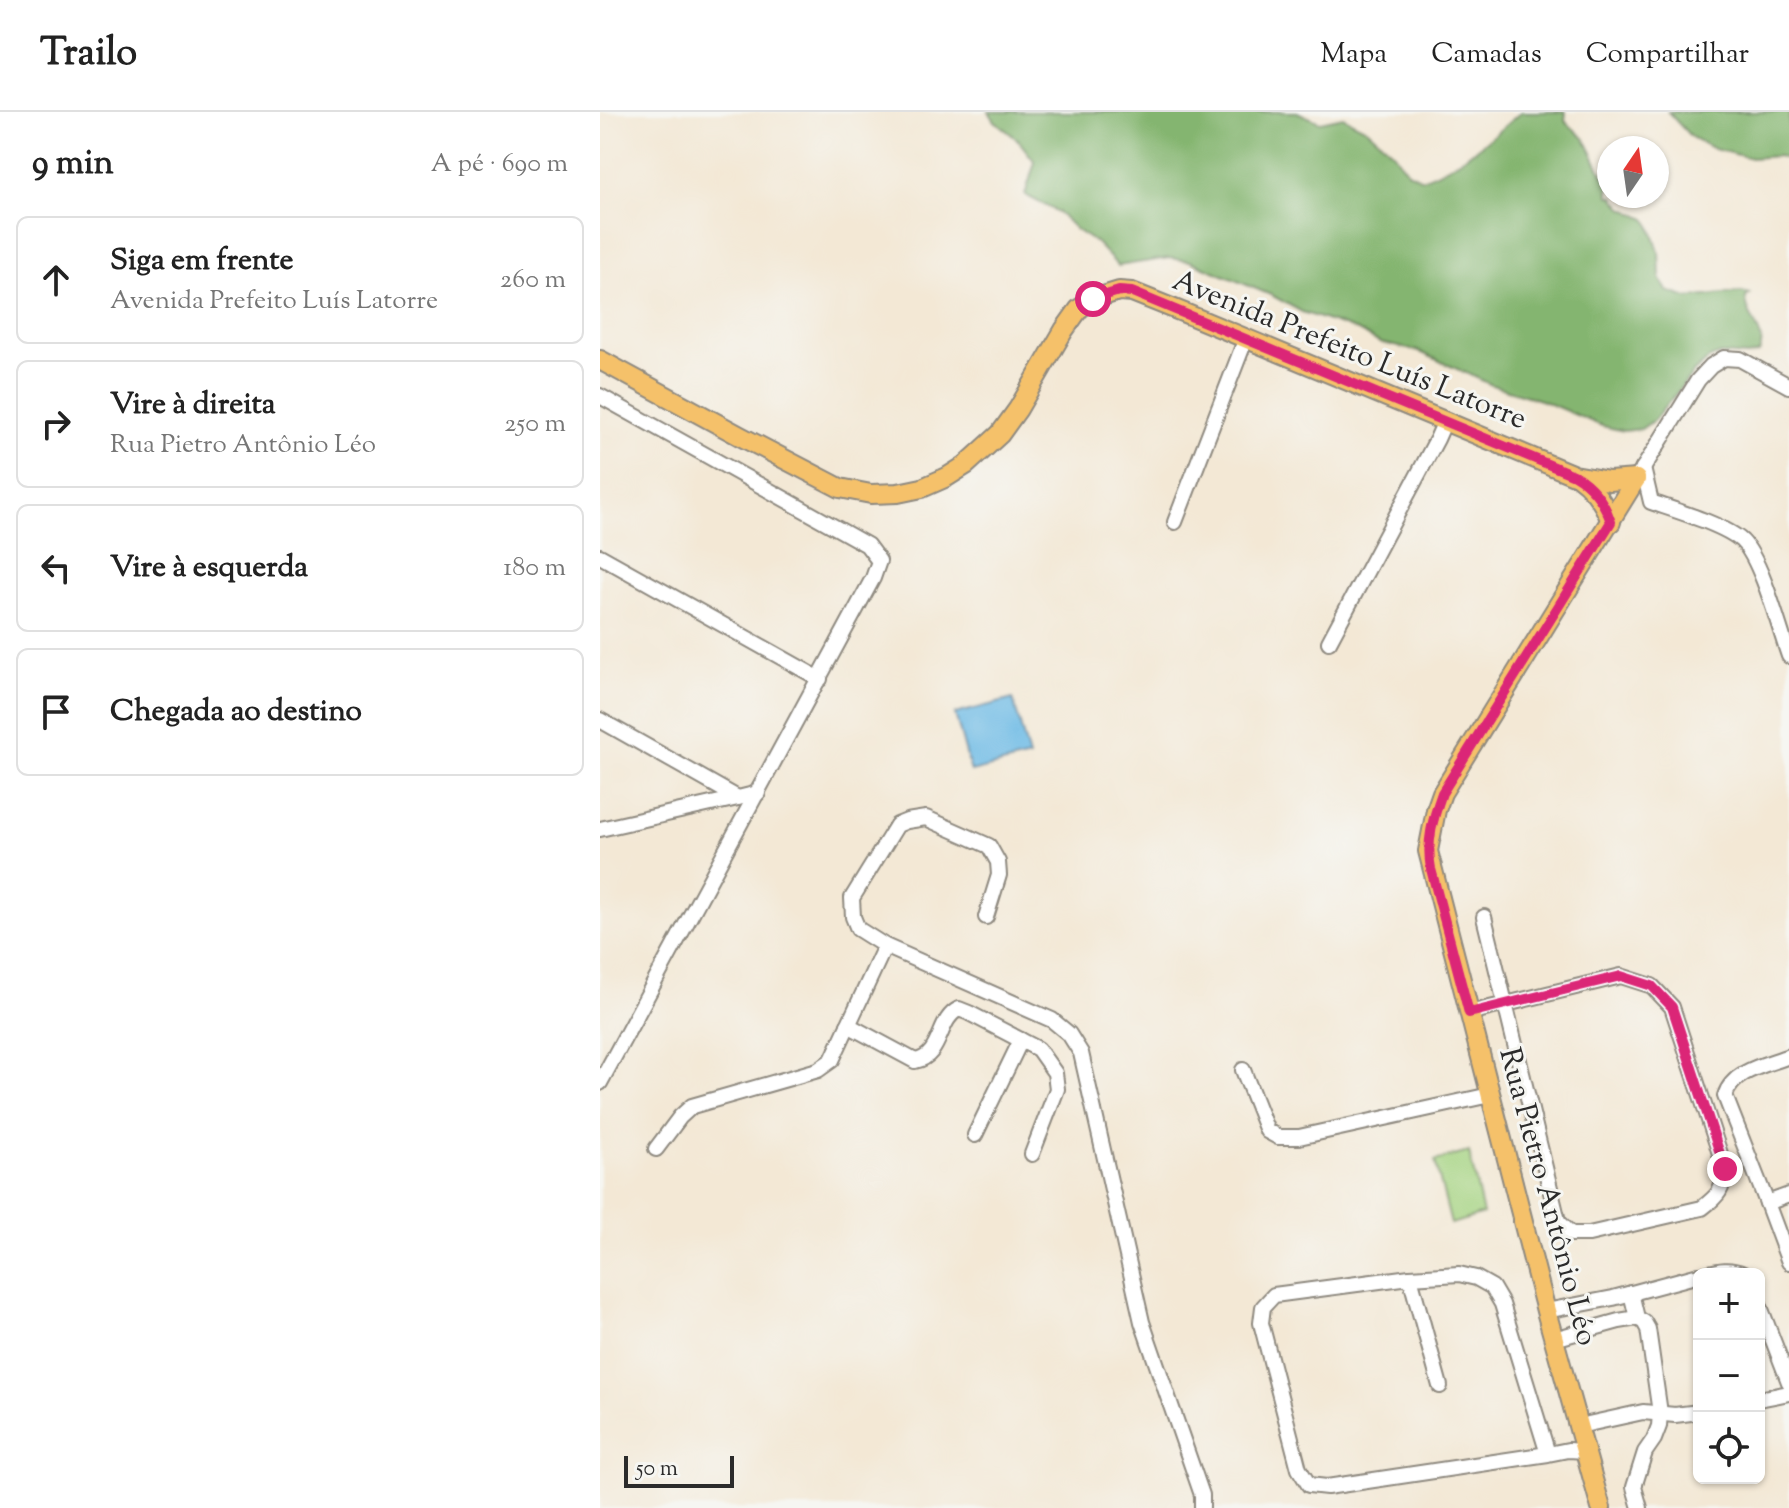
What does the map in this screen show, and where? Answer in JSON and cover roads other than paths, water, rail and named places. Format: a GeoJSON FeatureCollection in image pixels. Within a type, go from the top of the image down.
{"type":"FeatureCollection","features":[{"type":"Feature","properties":{"kind":"main road","name":"Avenida Prefeito Luís Latorre"},"geometry":{"type":"LineString","coordinates":[[600,360],[840,488],[871,494],[898,493],[922,488],[966,465],[1000,434],[1079,309],[1093,299],[1119,291],[1132,292],[1574,475],[1596,492],[1611,522]]}},
{"type":"Feature","properties":{"kind":"main road","name":"Avenida Prefeito Luís Latorre"},"geometry":{"type":"LineString","coordinates":[[1574,475],[1609,481],[1640,473]]}},
{"type":"Feature","properties":{"kind":"main road","name":"Rua Pietro Antônio Léo"},"geometry":{"type":"LineString","coordinates":[[1601,1508],[1546,1311],[1428,851],[1442,793],[1640,473]]}},
{"type":"Feature","properties":{"kind":"street"},"geometry":{"type":"LineString","coordinates":[[1175,522],[1246,338]]}},
{"type":"Feature","properties":{"kind":"street"},"geometry":{"type":"LineString","coordinates":[[1789,386],[1740,359],[1724,358],[1698,380],[1640,473],[1651,502],[1694,516],[1742,541],[1760,571],[1789,656]]}},
{"type":"Feature","properties":{"kind":"street"},"geometry":{"type":"LineString","coordinates":[[600,396],[867,545],[879,561],[820,679],[600,1083]]}},
{"type":"Feature","properties":{"kind":"street"},"geometry":{"type":"LineString","coordinates":[[1329,642],[1445,421]]}},
{"type":"Feature","properties":{"kind":"street"},"geometry":{"type":"LineString","coordinates":[[600,556],[820,679]]}},
{"type":"Feature","properties":{"kind":"street"},"geometry":{"type":"LineString","coordinates":[[600,720],[738,798]]}},
{"type":"Feature","properties":{"kind":"street"},"geometry":{"type":"LineString","coordinates":[[600,829],[758,793]]}},
{"type":"Feature","properties":{"kind":"street"},"geometry":{"type":"LineString","coordinates":[[986,917],[999,875],[998,862],[989,846],[926,818],[897,825],[852,898],[853,917],[858,929],[885,946],[1052,1020],[1069,1034],[1081,1053],[1142,1322],[1202,1495],[1202,1508]]}},
{"type":"Feature","properties":{"kind":"street"},"geometry":{"type":"LineString","coordinates":[[1469,1013],[1506,1004],[1621,976],[1652,986],[1672,1007],[1725,1169],[1724,1184],[1717,1197],[1702,1208],[1589,1234],[1571,1234],[1558,1221],[1506,1004],[1484,917]]}},
{"type":"Feature","properties":{"kind":"street"},"geometry":{"type":"LineString","coordinates":[[656,1149],[692,1106],[818,1070],[832,1060],[885,946]]}},
{"type":"Feature","properties":{"kind":"street"},"geometry":{"type":"LineString","coordinates":[[848,1025],[915,1061],[931,1054],[952,1013],[959,1009],[1038,1049],[1055,1073],[1057,1089],[1032,1154]]}},
{"type":"Feature","properties":{"kind":"street"},"geometry":{"type":"LineString","coordinates":[[975,1135],[1021,1040]]}},
{"type":"Feature","properties":{"kind":"street"},"geometry":{"type":"LineString","coordinates":[[1789,1056],[1740,1075],[1728,1086],[1725,1096],[1789,1262]]}},
{"type":"Feature","properties":{"kind":"street"},"geometry":{"type":"LineString","coordinates":[[1243,1070],[1267,1131],[1278,1137],[1299,1137],[1490,1095]]}},
{"type":"Feature","properties":{"kind":"street"},"geometry":{"type":"LineString","coordinates":[[1767,1203],[1789,1195]]}},
{"type":"Feature","properties":{"kind":"street"},"geometry":{"type":"LineString","coordinates":[[1548,1454],[1502,1304],[1492,1287],[1476,1278],[1459,1274],[1410,1277],[1274,1295],[1263,1307],[1261,1323],[1299,1469],[1309,1485],[1327,1487],[1548,1454],[1568,1450],[1586,1451]]}},
{"type":"Feature","properties":{"kind":"street"},"geometry":{"type":"LineString","coordinates":[[1410,1277],[1440,1386]]}},
{"type":"Feature","properties":{"kind":"street"},"geometry":{"type":"LineString","coordinates":[[1546,1311],[1693,1277]]}},
{"type":"Feature","properties":{"kind":"street"},"geometry":{"type":"LineString","coordinates":[[1631,1293],[1637,1318]]}},
{"type":"Feature","properties":{"kind":"street"},"geometry":{"type":"LineString","coordinates":[[1554,1339],[1637,1318],[1648,1329],[1660,1413],[1659,1426],[1645,1452],[1634,1487],[1640,1508]]}},
{"type":"Feature","properties":{"kind":"street"},"geometry":{"type":"LineString","coordinates":[[1765,1320],[1789,1382]]}},
{"type":"Feature","properties":{"kind":"street"},"geometry":{"type":"LineString","coordinates":[[1765,1398],[1789,1393]]}},
{"type":"Feature","properties":{"kind":"street"},"geometry":{"type":"LineString","coordinates":[[1579,1426],[1643,1412],[1675,1415],[1693,1413]]}},
{"type":"Feature","properties":{"kind":"water"},"geometry":{"type":"Polygon","coordinates":[[[1013,699],[1029,757],[971,772],[955,714],[1013,699]]]}}]}
